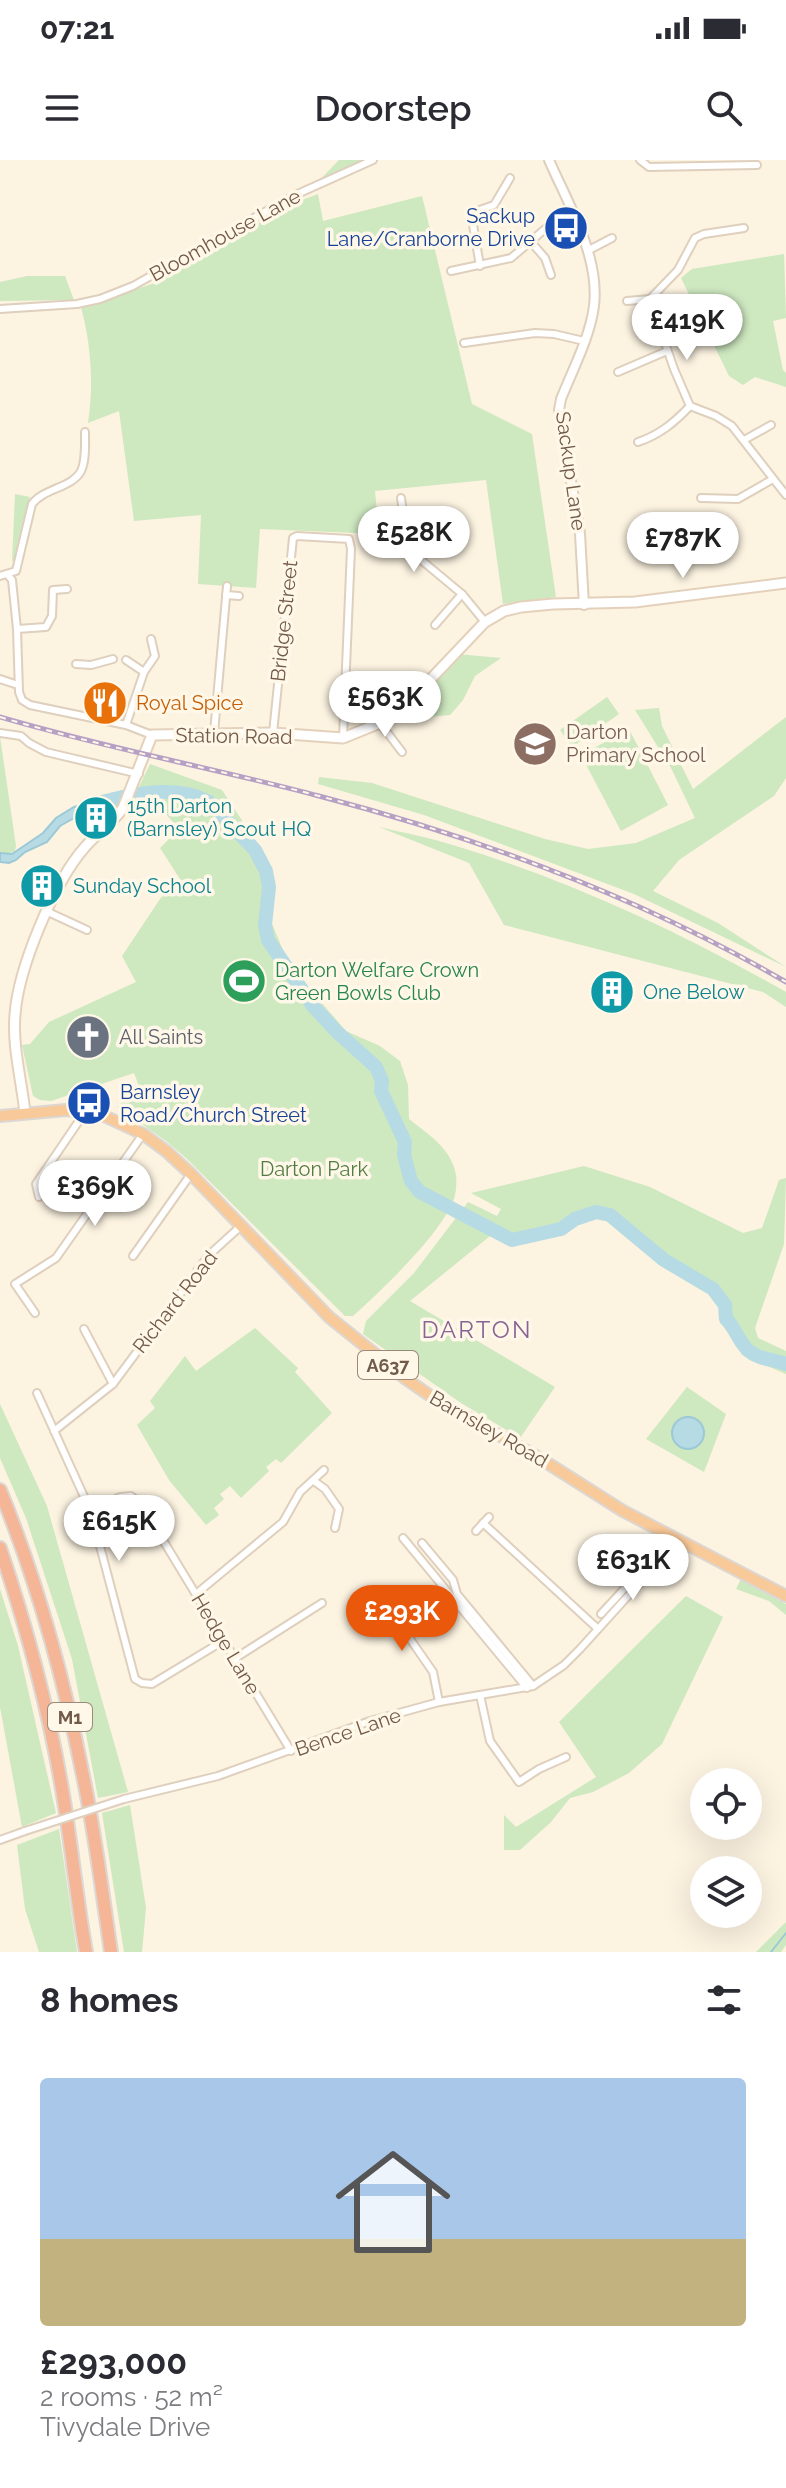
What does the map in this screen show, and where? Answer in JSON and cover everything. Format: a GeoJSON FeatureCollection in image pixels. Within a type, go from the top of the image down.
{"type":"FeatureCollection","features":[{"type":"Feature","properties":{"kind":"highway","name":"Barnsley Road"},"geometry":{"type":"LineString","coordinates":[[25,1113],[100,1114],[143,1134],[191,1174],[329,1317],[406,1379],[623,1511],[786,1596]]}},
{"type":"Feature","properties":{"kind":"highway","name":"A637"},"geometry":{"type":"LineString","coordinates":[[0,1116],[25,1113]]}},
{"type":"Feature","properties":{"kind":"highway","name":"M1"},"geometry":{"type":"LineString","coordinates":[[0,1490],[20,1540],[57,1660],[83,1773],[111,1952]]}},
{"type":"Feature","properties":{"kind":"highway","name":"M1"},"geometry":{"type":"LineString","coordinates":[[0,1548],[24,1619],[49,1717],[86,1952]]}},
{"type":"Feature","properties":{"kind":"main road","name":"Station Road"},"geometry":{"type":"LineString","coordinates":[[152,735],[273,733],[343,738],[380,723],[428,682],[485,622],[504,611],[521,607],[635,602],[786,583]]}},
{"type":"Feature","properties":{"kind":"main road"},"geometry":{"type":"LineString","coordinates":[[25,1113],[14,1018],[22,975],[66,875],[85,847],[116,818],[125,804],[152,735]]}},
{"type":"Feature","properties":{"kind":"street","name":"Bloomhouse Lane"},"geometry":{"type":"LineString","coordinates":[[0,309],[40,309],[77,304],[133,286],[293,196],[373,160]]}},
{"type":"Feature","properties":{"kind":"street","name":"Sackup Lane"},"geometry":{"type":"LineString","coordinates":[[549,160],[587,251],[595,303],[559,410],[580,534],[584,605]]}},
{"type":"Feature","properties":{"kind":"street"},"geometry":{"type":"LineString","coordinates":[[640,160],[649,167],[757,165]]}},
{"type":"Feature","properties":{"kind":"street"},"geometry":{"type":"LineString","coordinates":[[480,266],[471,213],[494,205],[510,178]]}},
{"type":"Feature","properties":{"kind":"street"},"geometry":{"type":"LineString","coordinates":[[451,271],[511,258],[545,229],[573,215]]}},
{"type":"Feature","properties":{"kind":"street"},"geometry":{"type":"LineString","coordinates":[[627,301],[650,299],[678,270],[695,238],[744,228]]}},
{"type":"Feature","properties":{"kind":"street"},"geometry":{"type":"LineString","coordinates":[[587,251],[612,238]]}},
{"type":"Feature","properties":{"kind":"street"},"geometry":{"type":"LineString","coordinates":[[531,242],[545,258],[551,275]]}},
{"type":"Feature","properties":{"kind":"street"},"geometry":{"type":"LineString","coordinates":[[650,299],[690,406],[732,426],[786,495]]}},
{"type":"Feature","properties":{"kind":"street"},"geometry":{"type":"LineString","coordinates":[[464,343],[535,333],[584,341]]}},
{"type":"Feature","properties":{"kind":"street"},"geometry":{"type":"LineString","coordinates":[[618,372],[667,351]]}},
{"type":"Feature","properties":{"kind":"street"},"geometry":{"type":"LineString","coordinates":[[638,442],[673,424],[690,406]]}},
{"type":"Feature","properties":{"kind":"street"},"geometry":{"type":"LineString","coordinates":[[744,440],[771,425]]}},
{"type":"Feature","properties":{"kind":"street"},"geometry":{"type":"LineString","coordinates":[[3,575],[16,571],[32,504],[44,493],[73,479],[81,471],[85,432]]}},
{"type":"Feature","properties":{"kind":"street"},"geometry":{"type":"LineString","coordinates":[[701,498],[738,499],[773,479]]}},
{"type":"Feature","properties":{"kind":"street"},"geometry":{"type":"LineString","coordinates":[[401,498],[408,549],[462,594],[485,622]]}},
{"type":"Feature","properties":{"kind":"street"},"geometry":{"type":"LineString","coordinates":[[420,559],[451,523]]}},
{"type":"Feature","properties":{"kind":"street","name":"Bridge Street"},"geometry":{"type":"LineString","coordinates":[[273,733],[293,538],[349,539],[343,738]]}},
{"type":"Feature","properties":{"kind":"street"},"geometry":{"type":"LineString","coordinates":[[0,679],[18,685],[12,580],[3,575]]}},
{"type":"Feature","properties":{"kind":"street"},"geometry":{"type":"LineString","coordinates":[[214,733],[227,586]]}},
{"type":"Feature","properties":{"kind":"street"},"geometry":{"type":"LineString","coordinates":[[17,629],[46,627],[52,616],[53,590],[67,589]]}},
{"type":"Feature","properties":{"kind":"street"},"geometry":{"type":"LineString","coordinates":[[435,625],[462,594]]}},
{"type":"Feature","properties":{"kind":"street"},"geometry":{"type":"LineString","coordinates":[[226,595],[239,596]]}},
{"type":"Feature","properties":{"kind":"street"},"geometry":{"type":"LineString","coordinates":[[126,725],[144,672],[155,656],[151,639]]}},
{"type":"Feature","properties":{"kind":"street"},"geometry":{"type":"LineString","coordinates":[[76,664],[91,665],[113,659]]}},
{"type":"Feature","properties":{"kind":"street"},"geometry":{"type":"LineString","coordinates":[[126,660],[144,672]]}},
{"type":"Feature","properties":{"kind":"street","name":"Station Road"},"geometry":{"type":"LineString","coordinates":[[18,685],[22,700],[30,705],[126,725],[152,735]]}},
{"type":"Feature","properties":{"kind":"street"},"geometry":{"type":"LineString","coordinates":[[380,723],[402,752]]}},
{"type":"Feature","properties":{"kind":"street"},"geometry":{"type":"LineString","coordinates":[[0,733],[21,736],[46,752],[139,774]]}},
{"type":"Feature","properties":{"kind":"street"},"geometry":{"type":"LineString","coordinates":[[48,912],[87,930]]}},
{"type":"Feature","properties":{"kind":"street"},"geometry":{"type":"LineString","coordinates":[[39,1197],[36,1184],[85,1112]]}},
{"type":"Feature","properties":{"kind":"street"},"geometry":{"type":"LineString","coordinates":[[35,1313],[15,1284],[56,1258],[143,1134]]}},
{"type":"Feature","properties":{"kind":"street"},"geometry":{"type":"LineString","coordinates":[[133,1256],[191,1174]]}},
{"type":"Feature","properties":{"kind":"street","name":"Richard Road"},"geometry":{"type":"LineString","coordinates":[[54,1431],[113,1384],[209,1255],[242,1225]]}},
{"type":"Feature","properties":{"kind":"street"},"geometry":{"type":"LineString","coordinates":[[84,1329],[113,1384]]}},
{"type":"Feature","properties":{"kind":"street"},"geometry":{"type":"LineString","coordinates":[[37,1393],[91,1512],[135,1679],[152,1684],[223,1641]]}},
{"type":"Feature","properties":{"kind":"street"},"geometry":{"type":"LineString","coordinates":[[196,1594],[283,1522],[300,1492],[324,1470]]}},
{"type":"Feature","properties":{"kind":"street"},"geometry":{"type":"LineString","coordinates":[[314,1481],[325,1489],[339,1509],[335,1528]]}},
{"type":"Feature","properties":{"kind":"street","name":"Hedge Lane"},"geometry":{"type":"LineString","coordinates":[[91,1512],[120,1497],[131,1496],[141,1504],[291,1751]]}},
{"type":"Feature","properties":{"kind":"street"},"geometry":{"type":"LineString","coordinates":[[476,1531],[489,1517]]}},
{"type":"Feature","properties":{"kind":"street"},"geometry":{"type":"LineString","coordinates":[[483,1523],[598,1629]]}},
{"type":"Feature","properties":{"kind":"street","name":"Bence Lane"},"geometry":{"type":"LineString","coordinates":[[0,1840],[124,1799],[218,1776],[370,1721],[439,1702],[530,1687],[564,1665],[656,1565],[674,1537]]}},
{"type":"Feature","properties":{"kind":"street"},"geometry":{"type":"LineString","coordinates":[[403,1538],[530,1687]]}},
{"type":"Feature","properties":{"kind":"street"},"geometry":{"type":"LineString","coordinates":[[422,1543],[453,1580],[457,1594],[530,1687]]}},
{"type":"Feature","properties":{"kind":"street","name":"Bence Lane"},"geometry":{"type":"LineString","coordinates":[[601,1614],[650,1561],[656,1565]]}},
{"type":"Feature","properties":{"kind":"street"},"geometry":{"type":"LineString","coordinates":[[381,1597],[433,1672],[439,1702]]}},
{"type":"Feature","properties":{"kind":"street"},"geometry":{"type":"LineString","coordinates":[[234,1659],[322,1603]]}},
{"type":"Feature","properties":{"kind":"street"},"geometry":{"type":"LineString","coordinates":[[382,1615],[389,1610]]}},
{"type":"Feature","properties":{"kind":"street"},"geometry":{"type":"LineString","coordinates":[[480,1695],[490,1741],[519,1782],[566,1757]]}},
{"type":"Feature","properties":{"kind":"green space"},"geometry":{"type":"Polygon","coordinates":[[[339,160],[367,160],[317,183],[339,160]]]}},
{"type":"Feature","properties":{"kind":"green space"},"geometry":{"type":"Polygon","coordinates":[[[318,194],[323,221],[422,196],[472,404],[532,434],[556,597],[503,604],[486,480],[375,491],[379,534],[260,529],[256,588],[198,584],[201,515],[134,521],[119,411],[88,423],[90,365],[81,307],[158,282],[289,205],[318,194]]]}},
{"type":"Feature","properties":{"kind":"green space"},"geometry":{"type":"Polygon","coordinates":[[[784,254],[786,318],[773,321],[786,373],[786,387],[755,377],[743,385],[729,376],[681,278],[692,269],[784,254]]]}},
{"type":"Feature","properties":{"kind":"green space"},"geometry":{"type":"Polygon","coordinates":[[[27,276],[65,276],[74,300],[0,301],[0,282],[27,276]]]}},
{"type":"Feature","properties":{"kind":"green space"},"geometry":{"type":"Polygon","coordinates":[[[15,494],[30,497],[18,555],[12,562],[15,494]]]}},
{"type":"Feature","properties":{"kind":"green space"},"geometry":{"type":"Polygon","coordinates":[[[457,654],[501,658],[475,676],[463,700],[450,715],[427,717],[411,704],[457,654]]]}},
{"type":"Feature","properties":{"kind":"green space"},"geometry":{"type":"Polygon","coordinates":[[[607,697],[619,714],[572,747],[560,730],[607,697]]]}},
{"type":"Feature","properties":{"kind":"green space"},"geometry":{"type":"Polygon","coordinates":[[[659,708],[662,726],[693,789],[786,717],[786,778],[774,796],[679,860],[653,891],[718,923],[786,967],[634,894],[424,815],[318,784],[319,777],[372,783],[545,839],[588,849],[636,843],[695,818],[671,768],[635,710],[659,708]]]}},
{"type":"Feature","properties":{"kind":"green space"},"geometry":{"type":"Polygon","coordinates":[[[629,729],[668,805],[621,831],[581,755],[629,729]]]}},
{"type":"Feature","properties":{"kind":"green space"},"geometry":{"type":"Polygon","coordinates":[[[0,737],[16,846],[15,851],[6,855],[0,853],[0,737]]]}},
{"type":"Feature","properties":{"kind":"green space","name":"Darton Park"},"geometry":{"type":"Polygon","coordinates":[[[150,764],[222,790],[266,857],[271,880],[270,919],[285,955],[346,1031],[380,1046],[400,1061],[408,1085],[409,1119],[438,1143],[454,1166],[454,1199],[437,1228],[410,1261],[353,1316],[345,1316],[186,1158],[117,1107],[139,1086],[134,1073],[51,1101],[33,1096],[22,1045],[30,1044],[49,1022],[136,982],[122,956],[160,899],[180,879],[160,848],[179,829],[156,803],[132,801],[150,764]]]}},
{"type":"Feature","properties":{"kind":"green space"},"geometry":{"type":"Polygon","coordinates":[[[379,827],[437,840],[499,860],[625,910],[707,949],[786,992],[786,1007],[763,992],[504,925],[469,863],[379,827]]]}},
{"type":"Feature","properties":{"kind":"green space"},"geometry":{"type":"Polygon","coordinates":[[[584,1166],[650,1187],[743,1233],[762,1228],[779,1180],[786,1178],[784,1244],[755,1328],[758,1338],[786,1351],[786,1374],[742,1355],[724,1320],[723,1306],[710,1291],[660,1264],[607,1219],[593,1217],[562,1233],[512,1244],[490,1236],[410,1301],[555,1387],[520,1438],[461,1403],[363,1334],[366,1321],[414,1273],[468,1202],[497,1216],[501,1209],[471,1193],[584,1166]]]}},
{"type":"Feature","properties":{"kind":"green space"},"geometry":{"type":"Polygon","coordinates":[[[255,1328],[298,1368],[295,1372],[332,1413],[281,1463],[276,1459],[266,1467],[269,1471],[241,1498],[230,1486],[220,1494],[224,1499],[214,1508],[219,1515],[206,1525],[169,1480],[137,1425],[155,1408],[150,1401],[185,1356],[196,1371],[255,1328]]]}},
{"type":"Feature","properties":{"kind":"green space"},"geometry":{"type":"Polygon","coordinates":[[[687,1387],[726,1414],[704,1472],[646,1439],[687,1387]]]}},
{"type":"Feature","properties":{"kind":"green space"},"geometry":{"type":"Polygon","coordinates":[[[0,1404],[47,1506],[128,1792],[98,1798],[72,1659],[26,1518],[0,1458],[0,1404]]]}},
{"type":"Feature","properties":{"kind":"green space"},"geometry":{"type":"Polygon","coordinates":[[[741,1579],[786,1604],[786,1615],[769,1601],[736,1589],[741,1579]]]}},
{"type":"Feature","properties":{"kind":"green space"},"geometry":{"type":"Polygon","coordinates":[[[0,1589],[18,1646],[56,1813],[22,1827],[0,1707],[0,1589]]]}},
{"type":"Feature","properties":{"kind":"green space"},"geometry":{"type":"Polygon","coordinates":[[[686,1596],[723,1617],[662,1744],[629,1773],[593,1792],[570,1798],[551,1822],[520,1850],[504,1850],[504,1815],[516,1827],[596,1777],[559,1722],[686,1596]]]}},
{"type":"Feature","properties":{"kind":"green space"},"geometry":{"type":"Polygon","coordinates":[[[130,1805],[146,1908],[142,1952],[124,1952],[102,1813],[130,1805]]]}},
{"type":"Feature","properties":{"kind":"green space"},"geometry":{"type":"Polygon","coordinates":[[[59,1829],[77,1952],[39,1952],[25,1909],[17,1845],[59,1829]]]}},
{"type":"Feature","properties":{"kind":"green space"},"geometry":{"type":"Polygon","coordinates":[[[786,1922],[786,1945],[781,1952],[756,1952],[786,1922]]]}},
{"type":"Feature","properties":{"kind":"water"},"geometry":{"type":"Polygon","coordinates":[[[123,791],[116,805],[83,813],[60,826],[47,842],[9,863],[0,862],[0,853],[12,854],[74,807],[123,791]]]}},
{"type":"Feature","properties":{"kind":"water"},"geometry":{"type":"Polygon","coordinates":[[[688,1417],[699,1422],[704,1433],[699,1444],[688,1449],[677,1444],[672,1433],[677,1422],[688,1417]]]}},
{"type":"Feature","properties":{"kind":"waterway"},"geometry":{"type":"LineString","coordinates":[[102,802],[157,792],[197,797],[209,802],[255,850],[266,871],[269,887],[265,925],[268,940],[313,1006],[376,1067],[382,1081],[381,1091],[405,1142],[404,1155],[411,1181],[420,1192],[512,1240],[561,1229],[575,1219],[596,1212],[610,1215],[664,1260],[713,1289],[725,1305],[726,1319],[749,1351],[786,1364]]}},
{"type":"Feature","properties":{"kind":"waterway"},"geometry":{"type":"LineString","coordinates":[[771,1952],[786,1933]]}},
{"type":"Feature","properties":{"kind":"railway"},"geometry":{"type":"LineString","coordinates":[[0,717],[319,796],[500,851],[675,923],[786,982]]}},
{"type":"Feature","properties":{"kind":"place","name":"Sackup Lane/Cranborne Drive"},"geometry":{"type":"Point","coordinates":[566,228]}},
{"type":"Feature","properties":{"kind":"place","name":"Royal Spice"},"geometry":{"type":"Point","coordinates":[105,703]}},
{"type":"Feature","properties":{"kind":"place","name":"Darton Primary School"},"geometry":{"type":"Point","coordinates":[535,744]}},
{"type":"Feature","properties":{"kind":"place","name":"15th Darton (Barnsley) Scout HQ"},"geometry":{"type":"Point","coordinates":[96,818]}},
{"type":"Feature","properties":{"kind":"place","name":"Sunday School"},"geometry":{"type":"Point","coordinates":[42,886]}},
{"type":"Feature","properties":{"kind":"place","name":"Darton Welfare Crown Green Bowls Club"},"geometry":{"type":"Point","coordinates":[244,981]}},
{"type":"Feature","properties":{"kind":"place","name":"One Below"},"geometry":{"type":"Point","coordinates":[612,992]}},
{"type":"Feature","properties":{"kind":"place","name":"All Saints"},"geometry":{"type":"Point","coordinates":[88,1037]}},
{"type":"Feature","properties":{"kind":"place","name":"Barnsley Road/Church Street"},"geometry":{"type":"Point","coordinates":[89,1103]}},
{"type":"Feature","properties":{"kind":"district","name":"DARTON"},"geometry":{"type":"Point","coordinates":[477,1329]}}]}
